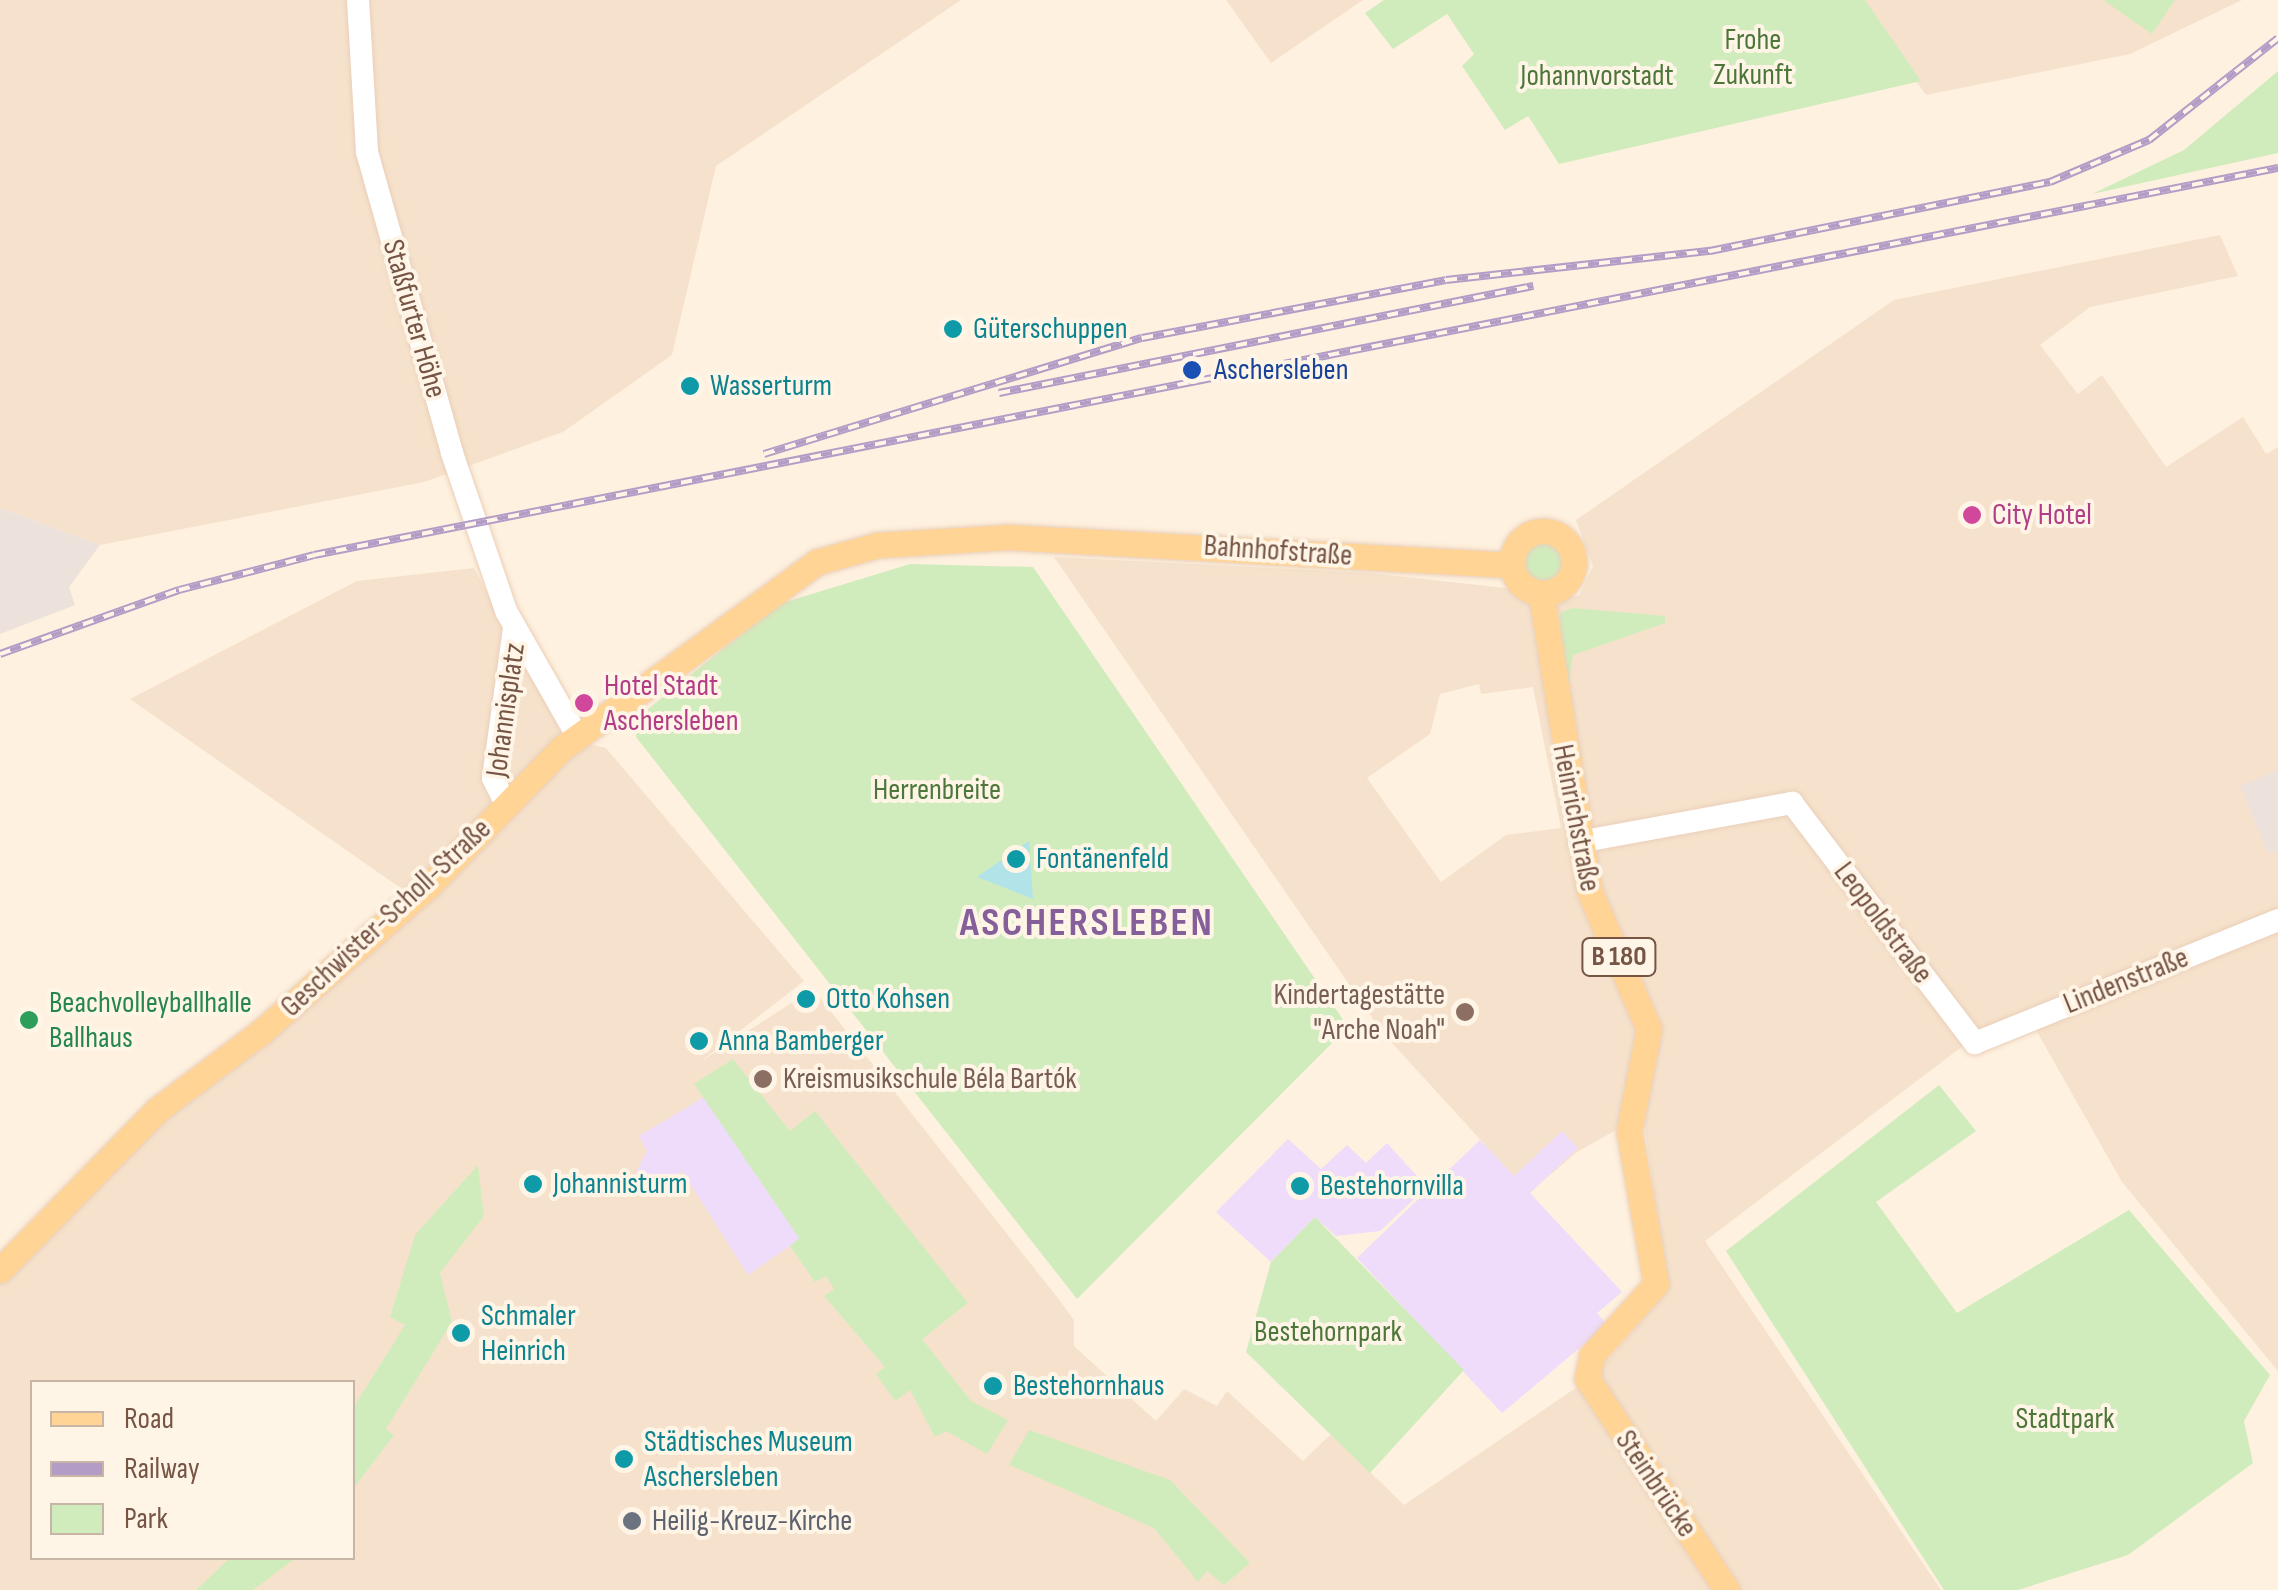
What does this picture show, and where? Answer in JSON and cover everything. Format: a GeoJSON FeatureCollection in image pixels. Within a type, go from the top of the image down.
{"type":"FeatureCollection","features":[{"type":"Feature","properties":{"kind":"main road","name":"Staßfurter Höhe"},"geometry":{"type":"LineString","coordinates":[[358,0],[366,152],[452,453],[514,629]]}},
{"type":"Feature","properties":{"kind":"main road"},"geometry":{"type":"LineString","coordinates":[[1528,535],[1563,539],[1572,572],[1560,588],[1541,593],[1522,584],[1512,565],[1528,535]]}},
{"type":"Feature","properties":{"kind":"main road","name":"Bahnhofstraße"},"geometry":{"type":"LineString","coordinates":[[607,722],[783,584],[833,556],[906,542],[1042,537],[1464,568],[1512,565]]}},
{"type":"Feature","properties":{"kind":"main road","name":"Heinrichstraße"},"geometry":{"type":"LineString","coordinates":[[1541,593],[1579,842],[1594,908],[1649,1029],[1629,1131],[1658,1266],[1652,1293],[1592,1355],[1586,1378]]}},
{"type":"Feature","properties":{"kind":"main road","name":"Johannisplatz"},"geometry":{"type":"LineString","coordinates":[[514,629],[578,737]]}},
{"type":"Feature","properties":{"kind":"main road","name":"Johannisplatz"},"geometry":{"type":"LineString","coordinates":[[514,629],[493,778],[507,806],[578,737],[607,722]]}},
{"type":"Feature","properties":{"kind":"main road"},"geometry":{"type":"LineString","coordinates":[[508,684],[527,671],[542,676]]}},
{"type":"Feature","properties":{"kind":"main road","name":"Leopoldstraße"},"geometry":{"type":"LineString","coordinates":[[1579,842],[1792,802],[1975,1043]]}},
{"type":"Feature","properties":{"kind":"main road","name":"Geschwister-Scholl-Straße"},"geometry":{"type":"LineString","coordinates":[[0,1270],[156,1110],[274,1021],[507,806]]}},
{"type":"Feature","properties":{"kind":"main road","name":"Lindenstraße"},"geometry":{"type":"LineString","coordinates":[[1975,1043],[2278,920]]}},
{"type":"Feature","properties":{"kind":"main road","name":"Steinbrücke"},"geometry":{"type":"LineString","coordinates":[[1586,1378],[1728,1590]]}},
{"type":"Feature","properties":{"kind":"shaded area"},"geometry":{"type":"Polygon","coordinates":[[[0,0],[961,0],[716,166],[672,355],[563,432],[424,482],[100,545],[0,508],[0,0]]]}},
{"type":"Feature","properties":{"kind":"shaded area"},"geometry":{"type":"Polygon","coordinates":[[[1226,0],[1363,0],[1271,63],[1226,0]]]}},
{"type":"Feature","properties":{"kind":"shaded area"},"geometry":{"type":"Polygon","coordinates":[[[1858,0],[2242,0],[2130,54],[1926,95],[1858,0]]]}},
{"type":"Feature","properties":{"kind":"shaded area"},"geometry":{"type":"Polygon","coordinates":[[[2220,235],[2238,276],[2090,307],[2040,345],[2078,394],[2102,375],[2166,467],[2243,417],[2266,454],[2278,447],[2278,1371],[2122,1182],[2036,1030],[1979,1034],[1705,1241],[1941,1590],[0,1590],[0,1282],[182,1099],[422,903],[130,699],[357,581],[474,568],[564,738],[606,748],[804,981],[700,1062],[813,989],[1074,1320],[1074,1346],[1156,1421],[1184,1389],[1217,1406],[1227,1391],[1303,1461],[1331,1434],[1404,1505],[1596,1374],[1668,1290],[1643,1115],[1577,1152],[1529,1193],[1382,1032],[1054,557],[1369,573],[1579,596],[1593,566],[1576,520],[1894,300],[2220,235]],[[1479,684],[1440,694],[1430,734],[1367,778],[1441,882],[1506,835],[1561,828],[1533,687],[1481,694],[1479,684]]]}},
{"type":"Feature","properties":{"kind":"shaded area"},"geometry":{"type":"Polygon","coordinates":[[[0,508],[100,545],[69,587],[75,605],[0,634],[0,508]]]}},
{"type":"Feature","properties":{"kind":"shaded area"},"geometry":{"type":"Polygon","coordinates":[[[2278,770],[2278,850],[2268,854],[2240,786],[2278,770]]]}},
{"type":"Feature","properties":{"kind":"shaded area"},"geometry":{"type":"Polygon","coordinates":[[[704,1097],[800,1239],[748,1275],[682,1171],[648,1193],[635,1174],[647,1151],[639,1136],[704,1097]]]}},
{"type":"Feature","properties":{"kind":"shaded area"},"geometry":{"type":"Polygon","coordinates":[[[1562,1131],[1578,1148],[1530,1193],[1622,1292],[1597,1313],[1607,1325],[1502,1413],[1357,1258],[1480,1140],[1514,1176],[1562,1131]]]}},
{"type":"Feature","properties":{"kind":"shaded area"},"geometry":{"type":"Polygon","coordinates":[[[1288,1139],[1321,1169],[1347,1145],[1366,1163],[1387,1143],[1427,1187],[1380,1231],[1336,1236],[1315,1217],[1271,1262],[1216,1212],[1288,1139]]]}},
{"type":"Feature","properties":{"kind":"green space"},"geometry":{"type":"Polygon","coordinates":[[[1384,0],[1865,0],[1921,81],[1559,164],[1528,116],[1505,130],[1462,66],[1474,54],[1447,14],[1393,49],[1365,13],[1384,0]]]}},
{"type":"Feature","properties":{"kind":"green space"},"geometry":{"type":"Polygon","coordinates":[[[2103,0],[2175,0],[2152,34],[2103,0]]]}},
{"type":"Feature","properties":{"kind":"green space"},"geometry":{"type":"Polygon","coordinates":[[[2278,71],[2278,153],[2092,194],[2184,150],[2278,71]]]}},
{"type":"Feature","properties":{"kind":"green space"},"geometry":{"type":"Polygon","coordinates":[[[1543,542],[1557,548],[1563,562],[1557,576],[1543,582],[1529,576],[1523,562],[1529,548],[1543,542]]]}},
{"type":"Feature","properties":{"kind":"green space","name":"Herrenbreite"},"geometry":{"type":"Polygon","coordinates":[[[910,564],[1033,567],[1348,1027],[1077,1299],[636,737],[638,717],[779,604],[910,564]]]}},
{"type":"Feature","properties":{"kind":"green space"},"geometry":{"type":"Polygon","coordinates":[[[1572,608],[1665,616],[1665,623],[1573,655],[1568,686],[1558,635],[1560,613],[1572,608]]]}},
{"type":"Feature","properties":{"kind":"green space"},"geometry":{"type":"Polygon","coordinates":[[[733,1059],[790,1131],[815,1111],[968,1303],[922,1339],[971,1401],[1008,1420],[987,1454],[946,1431],[935,1437],[910,1390],[895,1401],[876,1374],[885,1367],[824,1296],[834,1289],[826,1276],[815,1282],[790,1246],[799,1238],[694,1084],[733,1059]]]}},
{"type":"Feature","properties":{"kind":"green space","name":"Stadtpark"},"geometry":{"type":"Polygon","coordinates":[[[1939,1085],[1976,1131],[1876,1202],[1957,1313],[2129,1210],[2270,1375],[2244,1421],[2253,1463],[2128,1555],[2018,1590],[1944,1590],[1726,1251],[1939,1085]]]}},
{"type":"Feature","properties":{"kind":"green space"},"geometry":{"type":"Polygon","coordinates":[[[478,1165],[484,1216],[440,1273],[452,1322],[386,1429],[394,1435],[355,1486],[355,1405],[405,1325],[390,1317],[415,1235],[478,1165]]]}},
{"type":"Feature","properties":{"kind":"green space","name":"Bestehornpark"},"geometry":{"type":"Polygon","coordinates":[[[1315,1217],[1464,1370],[1370,1473],[1246,1352],[1271,1262],[1315,1217]]]}},
{"type":"Feature","properties":{"kind":"green space"},"geometry":{"type":"Polygon","coordinates":[[[1029,1430],[1170,1480],[1250,1563],[1224,1585],[1207,1571],[1198,1582],[1154,1528],[1009,1465],[1029,1430]]]}},
{"type":"Feature","properties":{"kind":"green space"},"geometry":{"type":"Polygon","coordinates":[[[228,1560],[293,1560],[253,1590],[196,1590],[228,1560]]]}},
{"type":"Feature","properties":{"kind":"water","name":"Fontänenfeld"},"geometry":{"type":"Polygon","coordinates":[[[1029,841],[1033,899],[977,877],[1029,841]]]}},
{"type":"Feature","properties":{"kind":"railway"},"geometry":{"type":"LineString","coordinates":[[764,454],[1142,338],[1446,280],[1710,251],[2050,182],[2149,140],[2278,38]]}},
{"type":"Feature","properties":{"kind":"railway"},"geometry":{"type":"LineString","coordinates":[[0,654],[179,590],[314,555],[2278,168]]}},
{"type":"Feature","properties":{"kind":"railway"},"geometry":{"type":"LineString","coordinates":[[999,393],[1533,286]]}},
{"type":"Feature","properties":{"kind":"place","name":"Güterschuppen"},"geometry":{"type":"Point","coordinates":[953,329]}},
{"type":"Feature","properties":{"kind":"place","name":"Aschersleben"},"geometry":{"type":"Point","coordinates":[1192,370]}},
{"type":"Feature","properties":{"kind":"place","name":"Wasserturm"},"geometry":{"type":"Point","coordinates":[690,386]}},
{"type":"Feature","properties":{"kind":"place","name":"City Hotel"},"geometry":{"type":"Point","coordinates":[1972,515]}},
{"type":"Feature","properties":{"kind":"place","name":"Hotel Stadt Aschersleben"},"geometry":{"type":"Point","coordinates":[584,703]}},
{"type":"Feature","properties":{"kind":"place","name":"Fontänenfeld"},"geometry":{"type":"Point","coordinates":[1016,859]}},
{"type":"Feature","properties":{"kind":"place","name":"Otto Kohsen"},"geometry":{"type":"Point","coordinates":[806,999]}},
{"type":"Feature","properties":{"kind":"place","name":"Kindertagestätte \"Arche Noah\""},"geometry":{"type":"Point","coordinates":[1465,1012]}},
{"type":"Feature","properties":{"kind":"place","name":"Beachvolleyballhalle Ballhaus"},"geometry":{"type":"Point","coordinates":[29,1020]}},
{"type":"Feature","properties":{"kind":"place","name":"Anna Bamberger"},"geometry":{"type":"Point","coordinates":[699,1041]}},
{"type":"Feature","properties":{"kind":"place","name":"Kreismusikschule Béla Bartók"},"geometry":{"type":"Point","coordinates":[763,1079]}},
{"type":"Feature","properties":{"kind":"place","name":"Johannisturm"},"geometry":{"type":"Point","coordinates":[533,1184]}},
{"type":"Feature","properties":{"kind":"place","name":"Bestehornvilla"},"geometry":{"type":"Point","coordinates":[1300,1186]}},
{"type":"Feature","properties":{"kind":"place","name":"Schmaler Heinrich"},"geometry":{"type":"Point","coordinates":[461,1333]}},
{"type":"Feature","properties":{"kind":"place","name":"Bestehornhaus"},"geometry":{"type":"Point","coordinates":[993,1386]}},
{"type":"Feature","properties":{"kind":"place","name":"Städtisches Museum Aschersleben"},"geometry":{"type":"Point","coordinates":[624,1459]}},
{"type":"Feature","properties":{"kind":"place","name":"Heilig-Kreuz-Kirche"},"geometry":{"type":"Point","coordinates":[632,1521]}},
{"type":"Feature","properties":{"kind":"district","name":"ASCHERSLEBEN"},"geometry":{"type":"Point","coordinates":[1087,923]}},
{"type":"Feature","properties":{"kind":"park label","name":"Frohe Zukunft"},"geometry":{"type":"Point","coordinates":[1753,57]}},
{"type":"Feature","properties":{"kind":"park label","name":"Johannvorstadt"},"geometry":{"type":"Point","coordinates":[1597,76]}}]}
